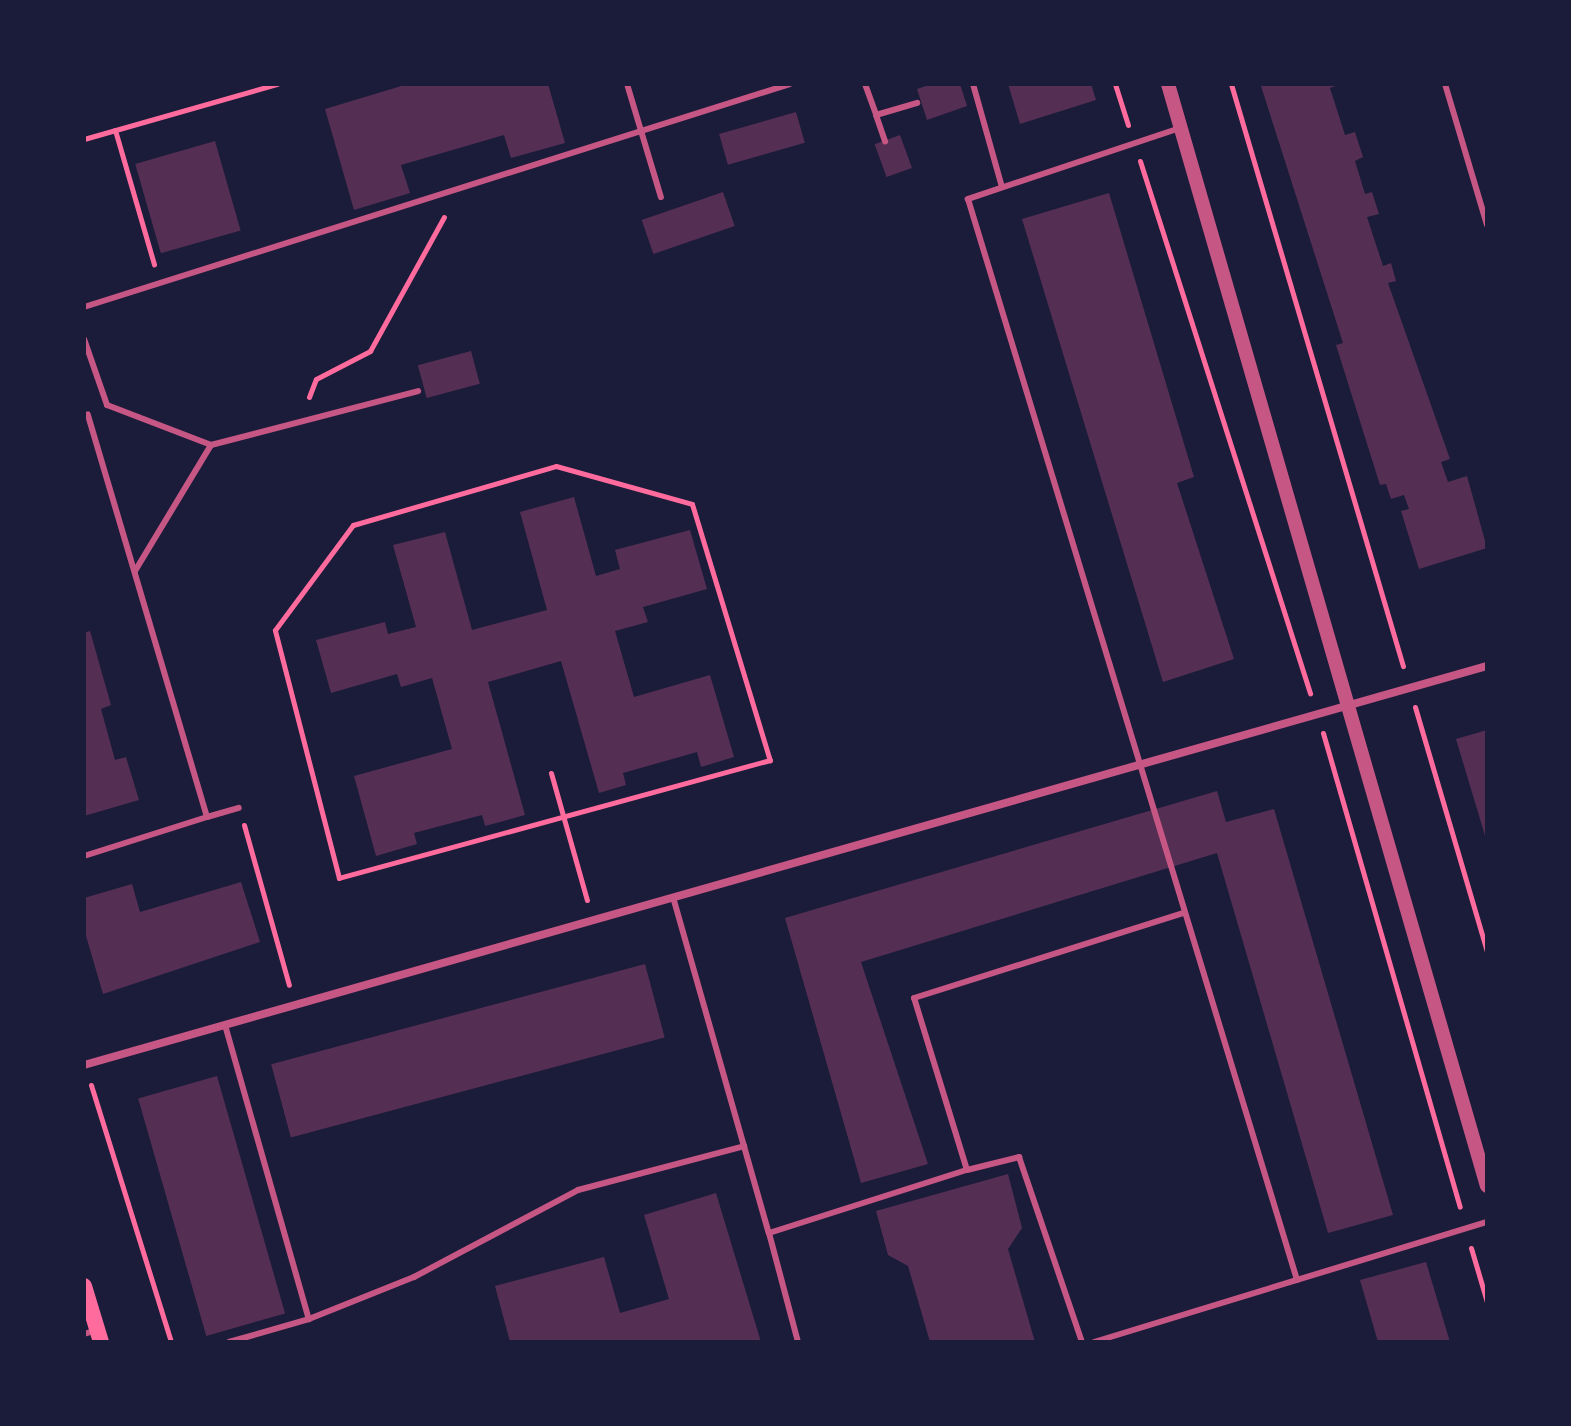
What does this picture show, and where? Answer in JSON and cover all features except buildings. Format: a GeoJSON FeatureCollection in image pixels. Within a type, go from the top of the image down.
{"type":"FeatureCollection","features":[{"type":"Feature","properties":{"kind":"main road"},"geometry":{"type":"LineString","coordinates":[[84,1286],[94,1335]]}},
{"type":"Feature","properties":{"kind":"street"},"geometry":{"type":"LineString","coordinates":[[1168,84],[1487,1186]]}},
{"type":"Feature","properties":{"kind":"street"},"geometry":{"type":"LineString","coordinates":[[85,1065],[1487,666]]}},
{"type":"Feature","properties":{"kind":"lane"},"geometry":{"type":"LineString","coordinates":[[627,84],[661,197]]}},
{"type":"Feature","properties":{"kind":"lane"},"geometry":{"type":"LineString","coordinates":[[84,307],[790,84]]}},
{"type":"Feature","properties":{"kind":"lane"},"geometry":{"type":"LineString","coordinates":[[865,84],[885,141]]}},
{"type":"Feature","properties":{"kind":"lane"},"geometry":{"type":"LineString","coordinates":[[973,84],[1002,187]]}},
{"type":"Feature","properties":{"kind":"lane"},"geometry":{"type":"LineString","coordinates":[[1445,84],[1487,225]]}},
{"type":"Feature","properties":{"kind":"lane"},"geometry":{"type":"LineString","coordinates":[[876,115],[917,103]]}},
{"type":"Feature","properties":{"kind":"lane"},"geometry":{"type":"LineString","coordinates":[[1180,128],[968,199],[1297,1280]]}},
{"type":"Feature","properties":{"kind":"lane"},"geometry":{"type":"LineString","coordinates":[[84,339],[107,405],[211,445],[418,391]]}},
{"type":"Feature","properties":{"kind":"lane"},"geometry":{"type":"LineString","coordinates":[[88,414],[207,817]]}},
{"type":"Feature","properties":{"kind":"lane"},"geometry":{"type":"LineString","coordinates":[[135,571],[211,445]]}},
{"type":"Feature","properties":{"kind":"lane"},"geometry":{"type":"LineString","coordinates":[[84,856],[239,808]]}},
{"type":"Feature","properties":{"kind":"lane"},"geometry":{"type":"LineString","coordinates":[[673,897],[798,1342]]}},
{"type":"Feature","properties":{"kind":"lane"},"geometry":{"type":"LineString","coordinates":[[967,1170],[914,998],[1183,913]]}},
{"type":"Feature","properties":{"kind":"lane"},"geometry":{"type":"LineString","coordinates":[[225,1025],[309,1319]]}},
{"type":"Feature","properties":{"kind":"lane"},"geometry":{"type":"LineString","coordinates":[[229,1342],[309,1319],[414,1277],[578,1190],[744,1146]]}},
{"type":"Feature","properties":{"kind":"lane"},"geometry":{"type":"LineString","coordinates":[[769,1233],[967,1170],[1019,1157],[1082,1342]]}},
{"type":"Feature","properties":{"kind":"lane"},"geometry":{"type":"LineString","coordinates":[[1094,1342],[1487,1222]]}},
{"type":"Feature","properties":{"kind":"path"},"geometry":{"type":"LineString","coordinates":[[84,139],[277,84]]}},
{"type":"Feature","properties":{"kind":"path"},"geometry":{"type":"LineString","coordinates":[[1231,84],[1487,952]]}},
{"type":"Feature","properties":{"kind":"path"},"geometry":{"type":"LineString","coordinates":[[115,130],[160,283]]}},
{"type":"Feature","properties":{"kind":"path"},"geometry":{"type":"LineString","coordinates":[[299,422],[316,379],[370,351],[460,188]]}},
{"type":"Feature","properties":{"kind":"path"},"geometry":{"type":"LineString","coordinates":[[556,466],[692,504],[770,760],[564,819],[339,878],[275,630],[353,525],[556,466]]}},
{"type":"Feature","properties":{"kind":"path"},"geometry":{"type":"LineString","coordinates":[[551,773],[593,920]]}},
{"type":"Feature","properties":{"kind":"path"},"geometry":{"type":"LineString","coordinates":[[239,808],[295,1005]]}},
{"type":"Feature","properties":{"kind":"path"},"geometry":{"type":"LineString","coordinates":[[85,1065],[171,1342]]}}]}
